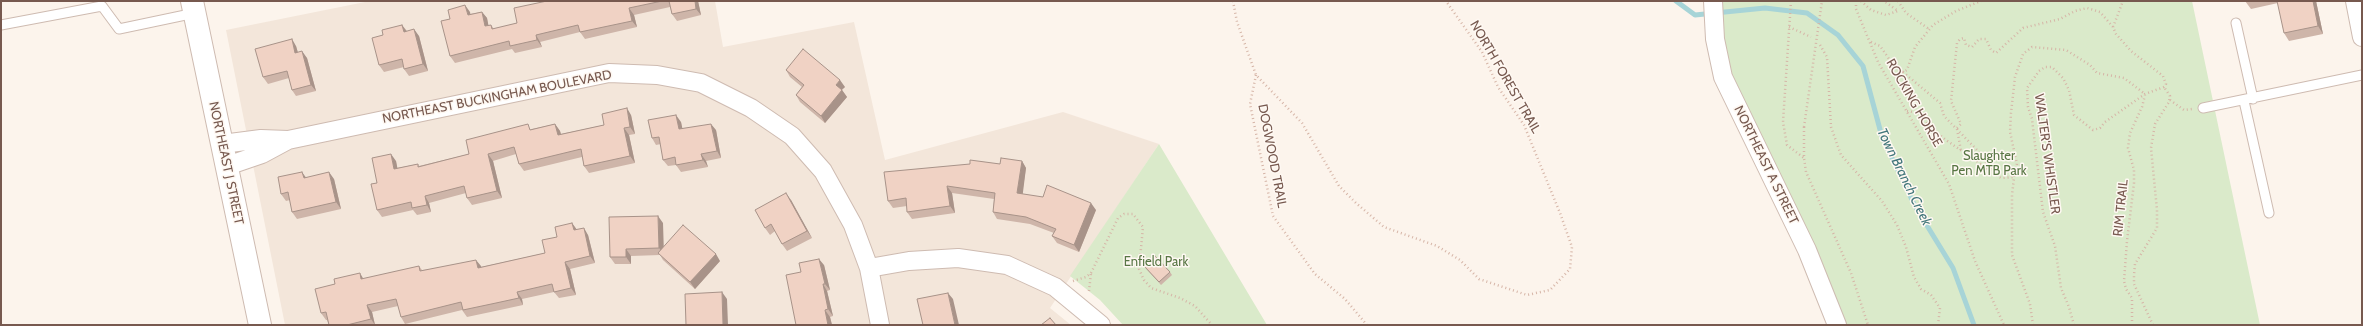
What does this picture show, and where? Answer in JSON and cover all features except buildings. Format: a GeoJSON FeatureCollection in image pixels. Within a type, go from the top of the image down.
{"type":"FeatureCollection","features":[{"type":"Feature","properties":{"kind":"street"},"geometry":{"type":"LineString","coordinates":[[2355,1],[2362,37]]}},
{"type":"Feature","properties":{"kind":"street","name":"NORTHEAST J STREET"},"geometry":{"type":"LineString","coordinates":[[193,7],[260,325]]}},
{"type":"Feature","properties":{"kind":"street","name":"NORTHEAST A STREET"},"geometry":{"type":"LineString","coordinates":[[1713,8],[1723,77],[1806,250],[1837,325]]}},
{"type":"Feature","properties":{"kind":"street","name":"NORTHEAST BUCKINGHAM BOULEVARD"},"geometry":{"type":"LineString","coordinates":[[222,144],[261,139],[288,140],[609,72],[657,75],[701,84],[751,108],[797,142],[823,171],[853,225],[869,268],[880,325]]}},
{"type":"Feature","properties":{"kind":"street","name":"NORTHEAST BUCKINGHAM BOULEVARD"},"geometry":{"type":"LineString","coordinates":[[227,166],[262,154],[288,140]]}},
{"type":"Feature","properties":{"kind":"street"},"geometry":{"type":"LineString","coordinates":[[869,268],[909,261],[958,258],[1008,265],[1055,287],[1101,325]]}},
{"type":"Feature","properties":{"kind":"lane"},"geometry":{"type":"LineString","coordinates":[[1,25],[102,6],[119,29],[193,7]]}},
{"type":"Feature","properties":{"kind":"lane"},"geometry":{"type":"LineString","coordinates":[[2236,22],[2269,213]]}},
{"type":"Feature","properties":{"kind":"lane"},"geometry":{"type":"LineString","coordinates":[[2203,108],[2249,100],[2362,75]]}},
{"type":"Feature","properties":{"kind":"path","name":"NORTH FOREST TRAIL"},"geometry":{"type":"LineString","coordinates":[[1233,1],[1237,22],[1256,75],[1302,123],[1339,186],[1356,203],[1384,227],[1437,246],[1460,260],[1479,279],[1527,295],[1550,290],[1570,269],[1572,247],[1560,212],[1524,125],[1498,87],[1482,52],[1446,1]]}},
{"type":"Feature","properties":{"kind":"path"},"geometry":{"type":"LineString","coordinates":[[1791,1],[1788,70],[1783,108],[1784,134],[1787,145],[1804,158]]}},
{"type":"Feature","properties":{"kind":"path"},"geometry":{"type":"LineString","coordinates":[[1822,1],[1804,127],[1804,158],[1806,172],[1851,273],[1868,325]]}},
{"type":"Feature","properties":{"kind":"path","name":"ROCKING HORSE"},"geometry":{"type":"LineString","coordinates":[[1856,1],[1856,9],[1878,62],[1949,184],[1975,261],[2004,325]]}},
{"type":"Feature","properties":{"kind":"path"},"geometry":{"type":"LineString","coordinates":[[1861,1],[1871,10],[1886,15],[1898,11]]}},
{"type":"Feature","properties":{"kind":"path"},"geometry":{"type":"LineString","coordinates":[[1884,1],[1898,11],[1906,13],[1930,29]]}},
{"type":"Feature","properties":{"kind":"path"},"geometry":{"type":"LineString","coordinates":[[1898,1],[1906,13]]}},
{"type":"Feature","properties":{"kind":"path"},"geometry":{"type":"LineString","coordinates":[[1903,72],[1907,70],[1915,47],[1930,29],[1956,11],[1981,1]]}},
{"type":"Feature","properties":{"kind":"path"},"geometry":{"type":"LineString","coordinates":[[2113,27],[2124,1]]}},
{"type":"Feature","properties":{"kind":"path"},"geometry":{"type":"LineString","coordinates":[[1957,128],[1961,124],[1951,101],[1951,92],[1956,68],[1956,43],[1960,39],[1964,38],[1966,45],[1972,47],[1979,39],[1986,38],[1991,50],[1996,52],[2023,28],[2060,19],[2075,11],[2087,8],[2100,12],[2113,27],[2120,41],[2163,76],[2166,84],[2164,87],[2170,96],[2170,100],[2155,124],[2151,148],[2157,210],[2157,228],[2135,264],[2134,275],[2134,284],[2153,325]]}},
{"type":"Feature","properties":{"kind":"path"},"geometry":{"type":"LineString","coordinates":[[1789,27],[1811,37]]}},
{"type":"Feature","properties":{"kind":"path"},"geometry":{"type":"LineString","coordinates":[[1870,42],[1880,46],[1894,66],[1937,100],[1944,116],[1957,128],[1992,171]]}},
{"type":"Feature","properties":{"kind":"path"},"geometry":{"type":"LineString","coordinates":[[1820,46],[1828,57],[1831,127],[1842,155],[1852,169],[1882,201],[1897,225],[1906,247],[1914,277],[1921,289],[1931,295],[1940,308],[1938,325]]}},
{"type":"Feature","properties":{"kind":"path"},"geometry":{"type":"LineString","coordinates":[[2033,325],[2030,304],[2012,255],[2014,176],[2017,164],[2010,132],[2011,113],[2015,77],[2023,54],[2028,48],[2036,47],[2066,50],[2090,65],[2097,72],[2124,78],[2145,94],[2164,87]]}},
{"type":"Feature","properties":{"kind":"path","name":"WALTER'S WHISTLER"},"geometry":{"type":"LineString","coordinates":[[2074,325],[2070,307],[2061,288],[2055,246],[2043,212],[2032,119],[2028,107],[2027,88],[2039,71],[2045,67],[2052,67],[2063,78],[2069,90],[2074,115],[2093,130],[2100,128],[2104,122],[2145,94]]}},
{"type":"Feature","properties":{"kind":"path","name":"DOGWOOD TRAIL"},"geometry":{"type":"LineString","coordinates":[[1256,75],[1250,104],[1273,216],[1315,274],[1345,299],[1367,325]]}},
{"type":"Feature","properties":{"kind":"path","name":"RIM TRAIL"},"geometry":{"type":"LineString","coordinates":[[2132,325],[2132,298],[2126,289],[2124,281],[2134,183],[2134,170],[2128,148],[2130,133],[2142,107],[2145,94]]}},
{"type":"Feature","properties":{"kind":"path"},"geometry":{"type":"LineString","coordinates":[[2170,100],[2184,110],[2203,108]]}},
{"type":"Feature","properties":{"kind":"path"},"geometry":{"type":"LineString","coordinates":[[1907,111],[1919,113],[1930,127],[1961,151],[2001,178],[2014,176]]}},
{"type":"Feature","properties":{"kind":"path"},"geometry":{"type":"LineString","coordinates":[[1957,128],[1961,151]]}},
{"type":"Feature","properties":{"kind":"path"},"geometry":{"type":"LineString","coordinates":[[1089,291],[1091,273],[1118,218],[1124,214],[1133,214],[1143,227],[1139,269],[1144,280],[1151,288],[1180,298],[1195,306],[1212,325]]}},
{"type":"Feature","properties":{"kind":"path"},"geometry":{"type":"LineString","coordinates":[[1073,282],[1086,277],[1091,273]]}},
{"type":"Feature","properties":{"kind":"shaded area"},"geometry":{"type":"Polygon","coordinates":[[[370,1],[715,1],[723,47],[854,22],[885,160],[1063,112],[1159,144],[1050,308],[1071,325],[285,325],[226,30],[370,1]]]}},
{"type":"Feature","properties":{"kind":"green space","name":"Slaughter Pen MTB Park"},"geometry":{"type":"Polygon","coordinates":[[[1718,1],[2192,1],[2260,325],[1835,325],[1720,57],[1718,1]]]}},
{"type":"Feature","properties":{"kind":"green space","name":"Enfield Park"},"geometry":{"type":"Polygon","coordinates":[[[1159,144],[1267,325],[1123,325],[1100,300],[1070,276],[1159,144]]]}},
{"type":"Feature","properties":{"kind":"waterway","name":"Town Branch Creek"},"geometry":{"type":"LineString","coordinates":[[1676,1],[1695,15],[1765,8],[1807,13],[1838,35],[1863,66],[1882,137],[1915,206],[1953,268],[1974,325]]}}]}
